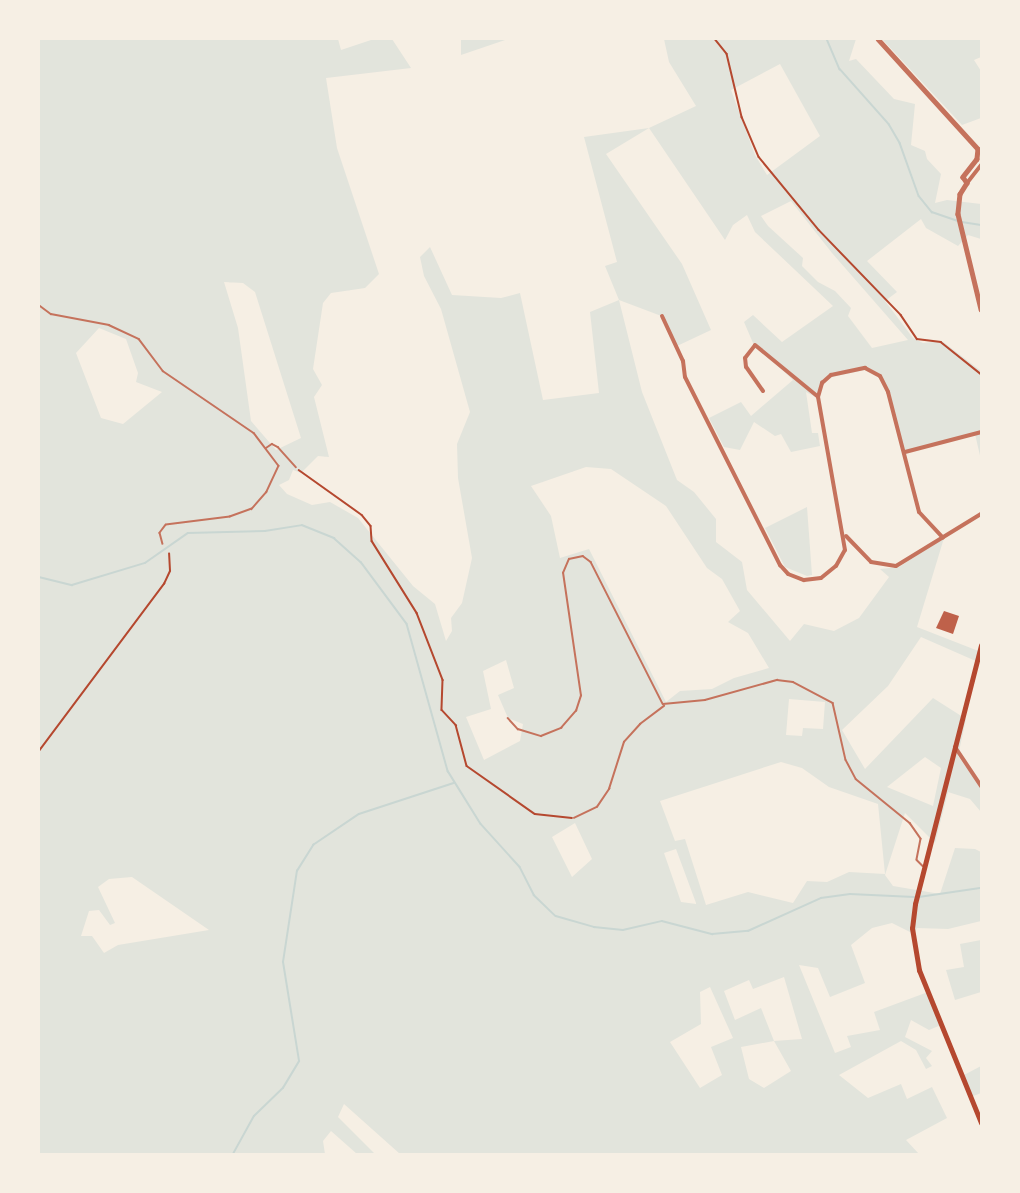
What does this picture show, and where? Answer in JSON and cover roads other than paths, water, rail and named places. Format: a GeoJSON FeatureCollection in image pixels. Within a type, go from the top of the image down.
{"type":"FeatureCollection","features":[{"type":"Feature","properties":{"kind":"main road"},"geometry":{"type":"LineString","coordinates":[[981,645],[915,904],[913,941],[919,970],[981,1123]]}},
{"type":"Feature","properties":{"kind":"street"},"geometry":{"type":"LineString","coordinates":[[878,39],[976,146],[977,159],[963,177],[967,183]]}},
{"type":"Feature","properties":{"kind":"street"},"geometry":{"type":"LineString","coordinates":[[981,165],[960,194],[958,214],[959,232],[981,309]]}},
{"type":"Feature","properties":{"kind":"street"},"geometry":{"type":"LineString","coordinates":[[662,316],[682,361],[685,377],[784,570],[804,580],[821,578],[843,555],[846,535],[818,397],[822,383],[831,375],[865,368],[877,372],[888,393],[920,512],[943,538]]}},
{"type":"Feature","properties":{"kind":"street"},"geometry":{"type":"LineString","coordinates":[[763,391],[746,366],[745,358],[755,345],[818,397]]}},
{"type":"Feature","properties":{"kind":"street"},"geometry":{"type":"LineString","coordinates":[[905,452],[981,432]]}},
{"type":"Feature","properties":{"kind":"street"},"geometry":{"type":"LineString","coordinates":[[846,535],[867,559],[886,567],[901,564],[981,514]]}},
{"type":"Feature","properties":{"kind":"street"},"geometry":{"type":"LineString","coordinates":[[954,746],[981,786]]}},
{"type":"Feature","properties":{"kind":"lane"},"geometry":{"type":"LineString","coordinates":[[39,305],[51,314],[109,325],[139,339],[164,371],[254,433],[279,466],[261,501],[242,514],[166,525],[160,533],[163,544]]}},
{"type":"Feature","properties":{"kind":"lane"},"geometry":{"type":"LineString","coordinates":[[266,448],[272,444],[278,447],[296,467]]}},
{"type":"Feature","properties":{"kind":"lane"},"geometry":{"type":"LineString","coordinates":[[508,718],[525,733],[548,735],[566,723],[580,703],[563,573],[568,559],[578,555],[591,562],[657,696],[665,705]]}},
{"type":"Feature","properties":{"kind":"lane"},"geometry":{"type":"LineString","coordinates":[[574,818],[597,807],[609,789],[624,742],[640,724],[665,705],[705,700],[777,680],[793,682],[833,703],[846,760],[856,779],[904,818],[919,835],[917,860],[924,867]]}},
{"type":"Feature","properties":{"kind":"waterway"},"geometry":{"type":"LineString","coordinates":[[827,39],[840,69],[889,124],[900,143],[919,196],[932,212],[958,221]]}},
{"type":"Feature","properties":{"kind":"waterway"},"geometry":{"type":"LineString","coordinates":[[962,222],[981,225]]}},
{"type":"Feature","properties":{"kind":"waterway"},"geometry":{"type":"LineString","coordinates":[[39,577],[72,585],[145,563],[188,533],[265,531],[302,525],[334,538],[361,562],[407,624],[448,771],[481,824],[520,867],[534,895],[556,916],[594,927],[623,930],[662,921],[712,934],[748,931],[821,898],[850,894],[914,897]]}},
{"type":"Feature","properties":{"kind":"waterway"},"geometry":{"type":"LineString","coordinates":[[233,1154],[254,1116],[283,1088],[299,1061],[283,962],[297,871],[313,845],[359,814],[454,783]]}},
{"type":"Feature","properties":{"kind":"waterway"},"geometry":{"type":"LineString","coordinates":[[919,897],[981,888]]}}]}
